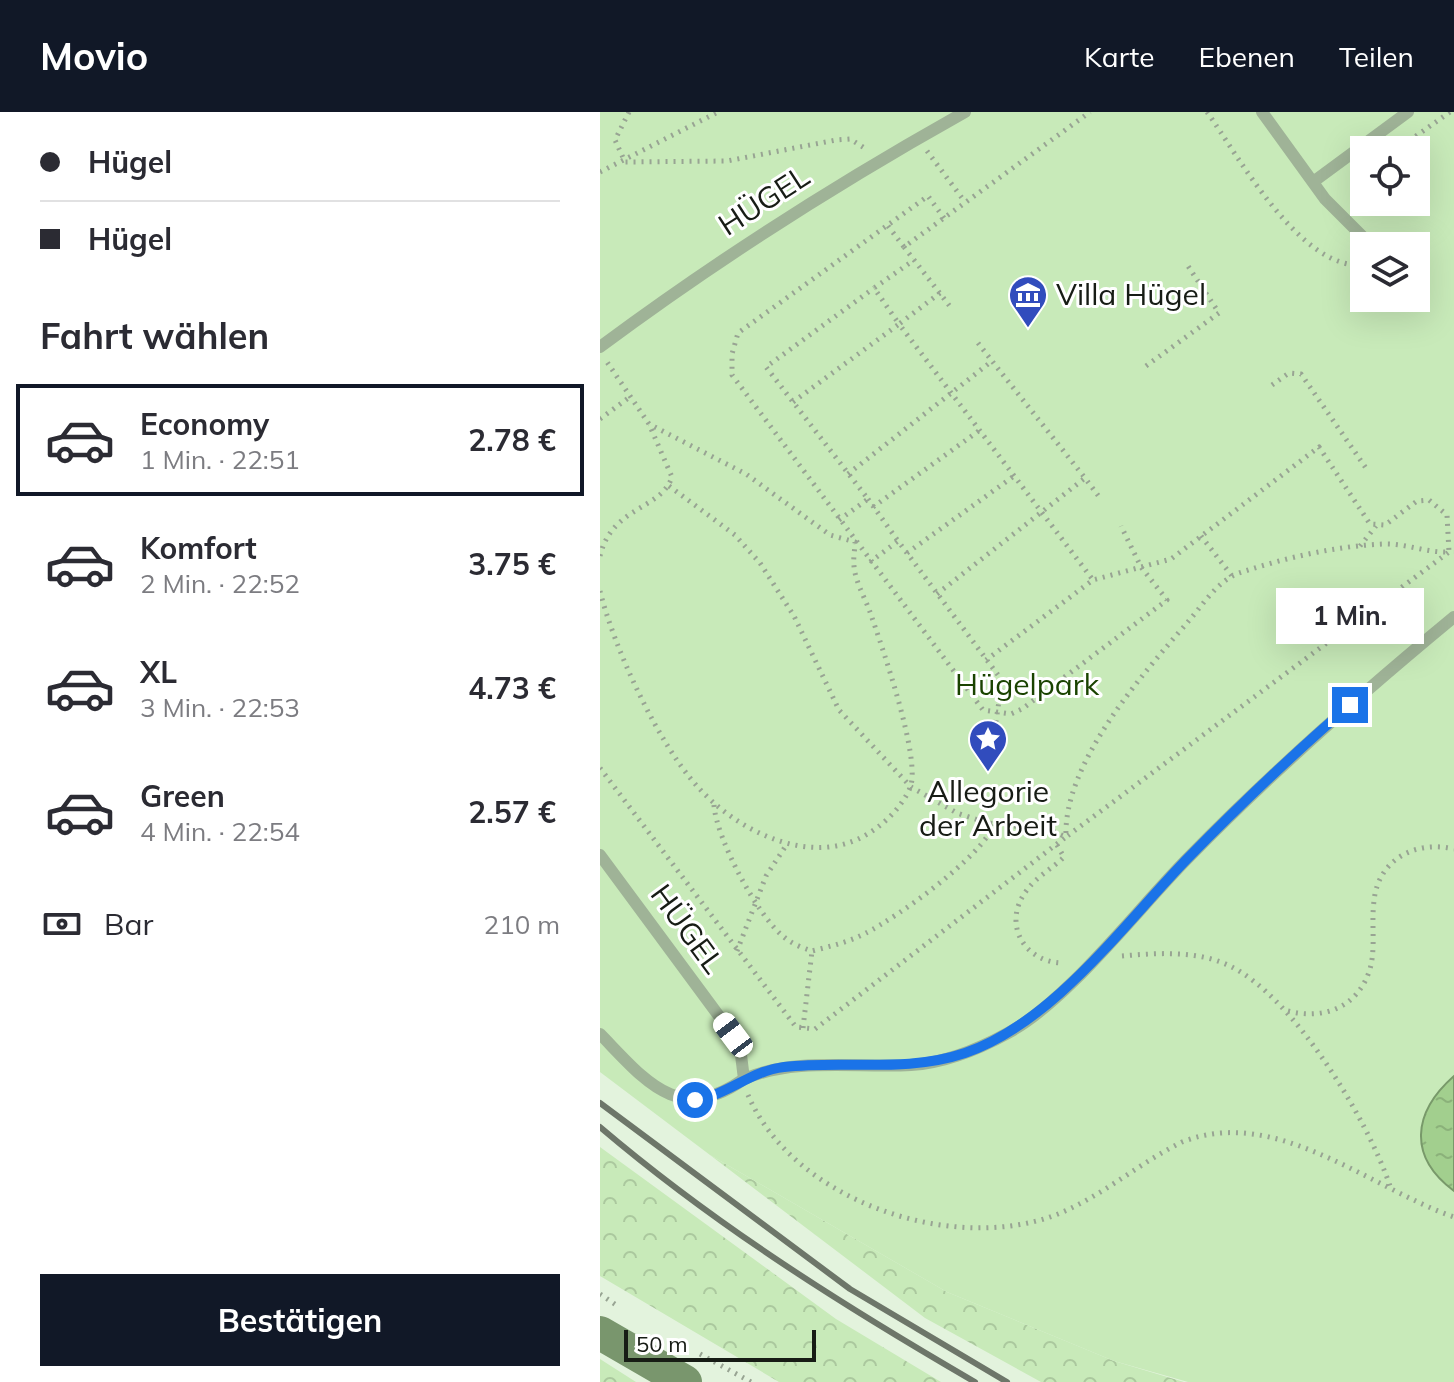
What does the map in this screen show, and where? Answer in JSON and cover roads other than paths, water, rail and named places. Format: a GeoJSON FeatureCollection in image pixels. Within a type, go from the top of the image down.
{"type":"FeatureCollection","features":[{"type":"Feature","properties":{"kind":"main road"},"geometry":{"type":"LineString","coordinates":[[600,1333],[685,1382]]}},
{"type":"Feature","properties":{"kind":"lane","name":"HÜGEL"},"geometry":{"type":"LineString","coordinates":[[600,347],[743,245],[879,160],[965,112]]}},
{"type":"Feature","properties":{"kind":"lane"},"geometry":{"type":"LineString","coordinates":[[1262,112],[1313,182],[1359,232]]}},
{"type":"Feature","properties":{"kind":"lane"},"geometry":{"type":"LineString","coordinates":[[1313,182],[1408,112]]}},
{"type":"Feature","properties":{"kind":"lane"},"geometry":{"type":"LineString","coordinates":[[600,1034],[645,1080],[662,1092],[681,1099],[709,1098],[744,1079],[787,1067],[915,1065],[965,1053],[1011,1032],[1091,961],[1257,789],[1454,617]]}},
{"type":"Feature","properties":{"kind":"lane","name":"HÜGEL"},"geometry":{"type":"LineString","coordinates":[[600,855],[733,1035],[740,1047],[744,1079]]}},
{"type":"Feature","properties":{"kind":"water"},"geometry":{"type":"Polygon","coordinates":[[[1454,1076],[1454,1191],[1429,1164],[1421,1135],[1430,1105],[1454,1076]]]}},
{"type":"Feature","properties":{"kind":"railway"},"geometry":{"type":"LineString","coordinates":[[600,1103],[850,1289],[1007,1382]]}},
{"type":"Feature","properties":{"kind":"railway"},"geometry":{"type":"LineString","coordinates":[[600,1127],[689,1198],[782,1263],[975,1382]]}},
{"type":"Feature","properties":{"kind":"place","name":"Villa Hügel"},"geometry":{"type":"Point","coordinates":[1028,329]}},
{"type":"Feature","properties":{"kind":"place","name":"Allegorie der Arbeit"},"geometry":{"type":"Point","coordinates":[988,773]}},
{"type":"Feature","properties":{"kind":"park label","name":"Hügelpark"},"geometry":{"type":"Point","coordinates":[1027,685]}}]}
